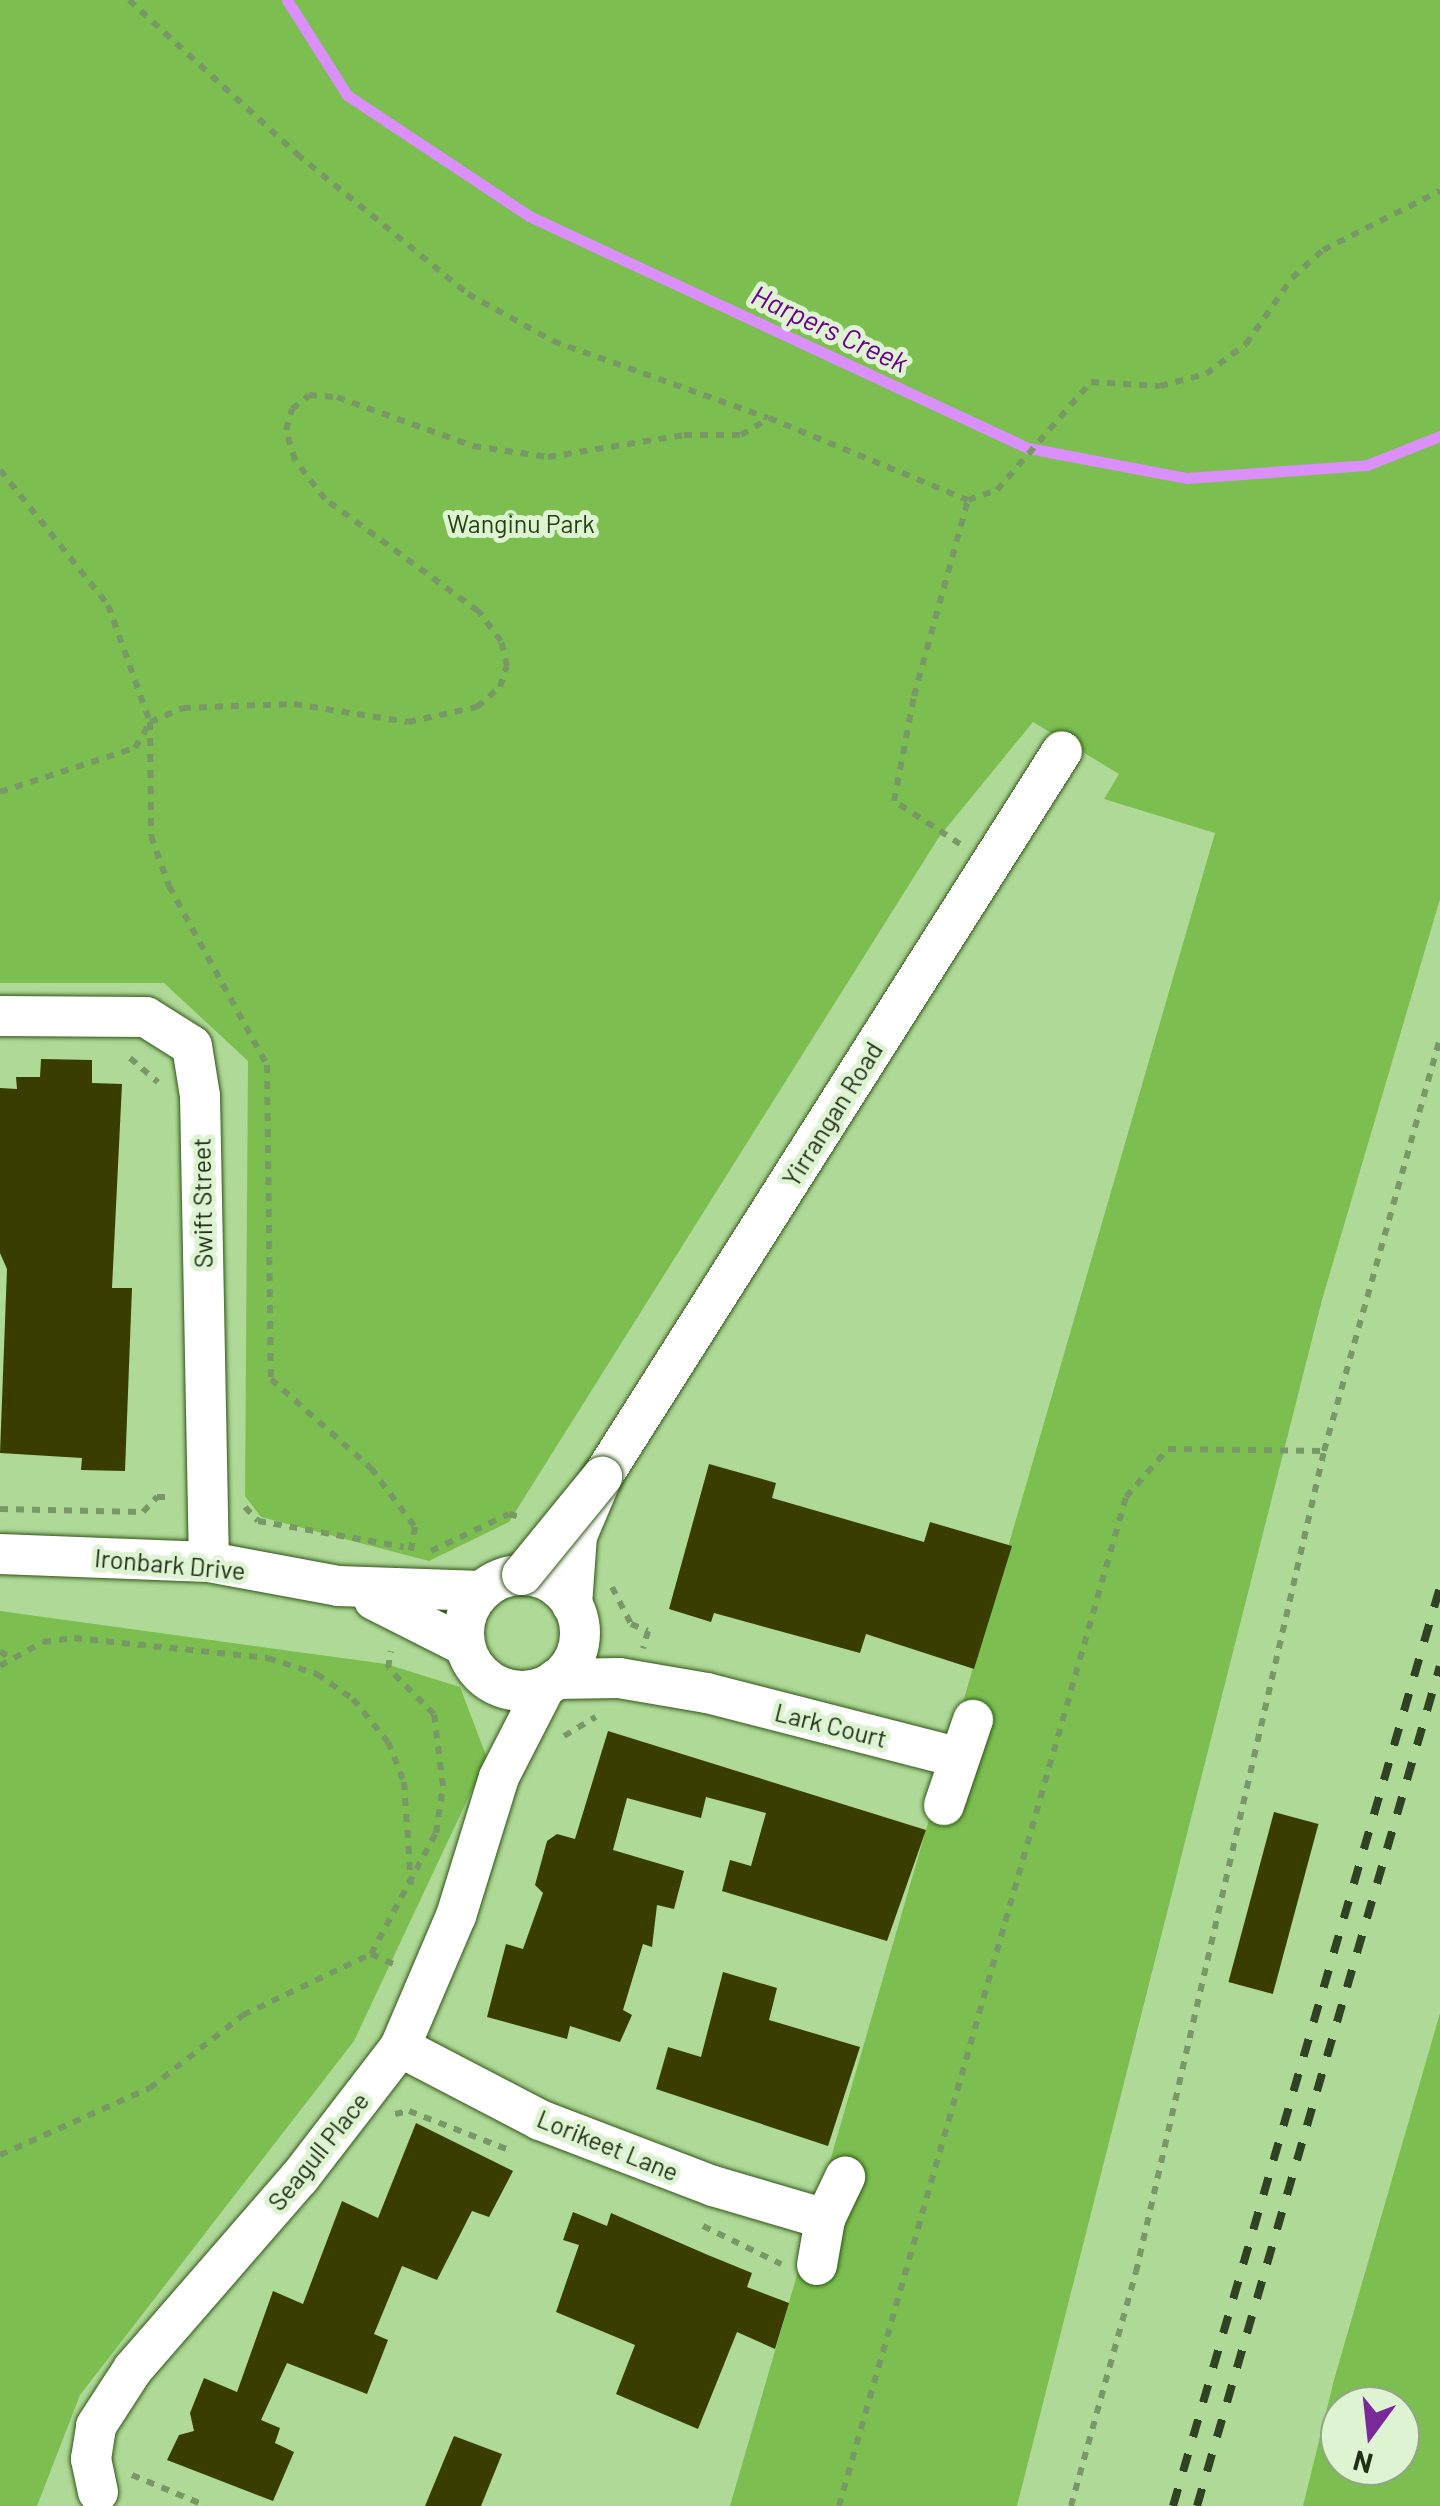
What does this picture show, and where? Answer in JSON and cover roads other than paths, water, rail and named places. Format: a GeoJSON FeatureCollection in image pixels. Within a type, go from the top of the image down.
{"type":"FeatureCollection","features":[{"type":"Feature","properties":{"kind":"street","name":"Yirrangan Road"},"geometry":{"type":"LineString","coordinates":[[522,1575],[570,1533],[1062,751]]}},
{"type":"Feature","properties":{"kind":"street","name":"Swift Street"},"geometry":{"type":"LineString","coordinates":[[0,1016],[146,1017],[192,1046],[200,1096],[209,1562]]}},
{"type":"Feature","properties":{"kind":"street"},"geometry":{"type":"LineString","coordinates":[[570,1533],[579,1646],[550,1683],[516,1691],[489,1681],[465,1646],[464,1624],[482,1591],[522,1575],[548,1580],[576,1618]]}},
{"type":"Feature","properties":{"kind":"street","name":"Ironbark Drive"},"geometry":{"type":"LineString","coordinates":[[0,1554],[209,1562],[402,1600],[482,1591]]}},
{"type":"Feature","properties":{"kind":"street","name":"Ironbark Drive"},"geometry":{"type":"LineString","coordinates":[[402,1600],[465,1646]]}},
{"type":"Feature","properties":{"kind":"street","name":"Lark Court"},"geometry":{"type":"LineString","coordinates":[[576,1618],[634,1672]]}},
{"type":"Feature","properties":{"kind":"street","name":"Lark Court"},"geometry":{"type":"LineString","coordinates":[[550,1683],[634,1672],[956,1757]]}},
{"type":"Feature","properties":{"kind":"street","name":"Seagull Place"},"geometry":{"type":"LineString","coordinates":[[489,1681],[503,1718],[499,1777]]}},
{"type":"Feature","properties":{"kind":"street","name":"Seagull Place"},"geometry":{"type":"LineString","coordinates":[[106,2492],[91,2459],[96,2426],[134,2369],[300,2177],[400,2047],[456,1916],[499,1777],[550,1683]]}},
{"type":"Feature","properties":{"kind":"street"},"geometry":{"type":"LineString","coordinates":[[944,1805],[956,1757],[973,1720]]}},
{"type":"Feature","properties":{"kind":"street","name":"Lorikeet Lane"},"geometry":{"type":"LineString","coordinates":[[400,2047],[540,2120],[713,2186],[825,2219]]}},
{"type":"Feature","properties":{"kind":"street"},"geometry":{"type":"LineString","coordinates":[[817,2265],[825,2219],[846,2177]]}},
{"type":"Feature","properties":{"kind":"waterway","name":"Harpers Creek"},"geometry":{"type":"LineString","coordinates":[[287,0],[347,95],[529,216],[1028,448],[1187,478],[1367,465],[1440,436]]}},
{"type":"Feature","properties":{"kind":"railway"},"geometry":{"type":"LineString","coordinates":[[1173,2506],[1440,1587]]}},
{"type":"Feature","properties":{"kind":"railway"},"geometry":{"type":"LineString","coordinates":[[1197,2506],[1440,1666]]}},
{"type":"Feature","properties":{"kind":"park label","name":"Wanginu Park"},"geometry":{"type":"Point","coordinates":[521,523]}}]}
